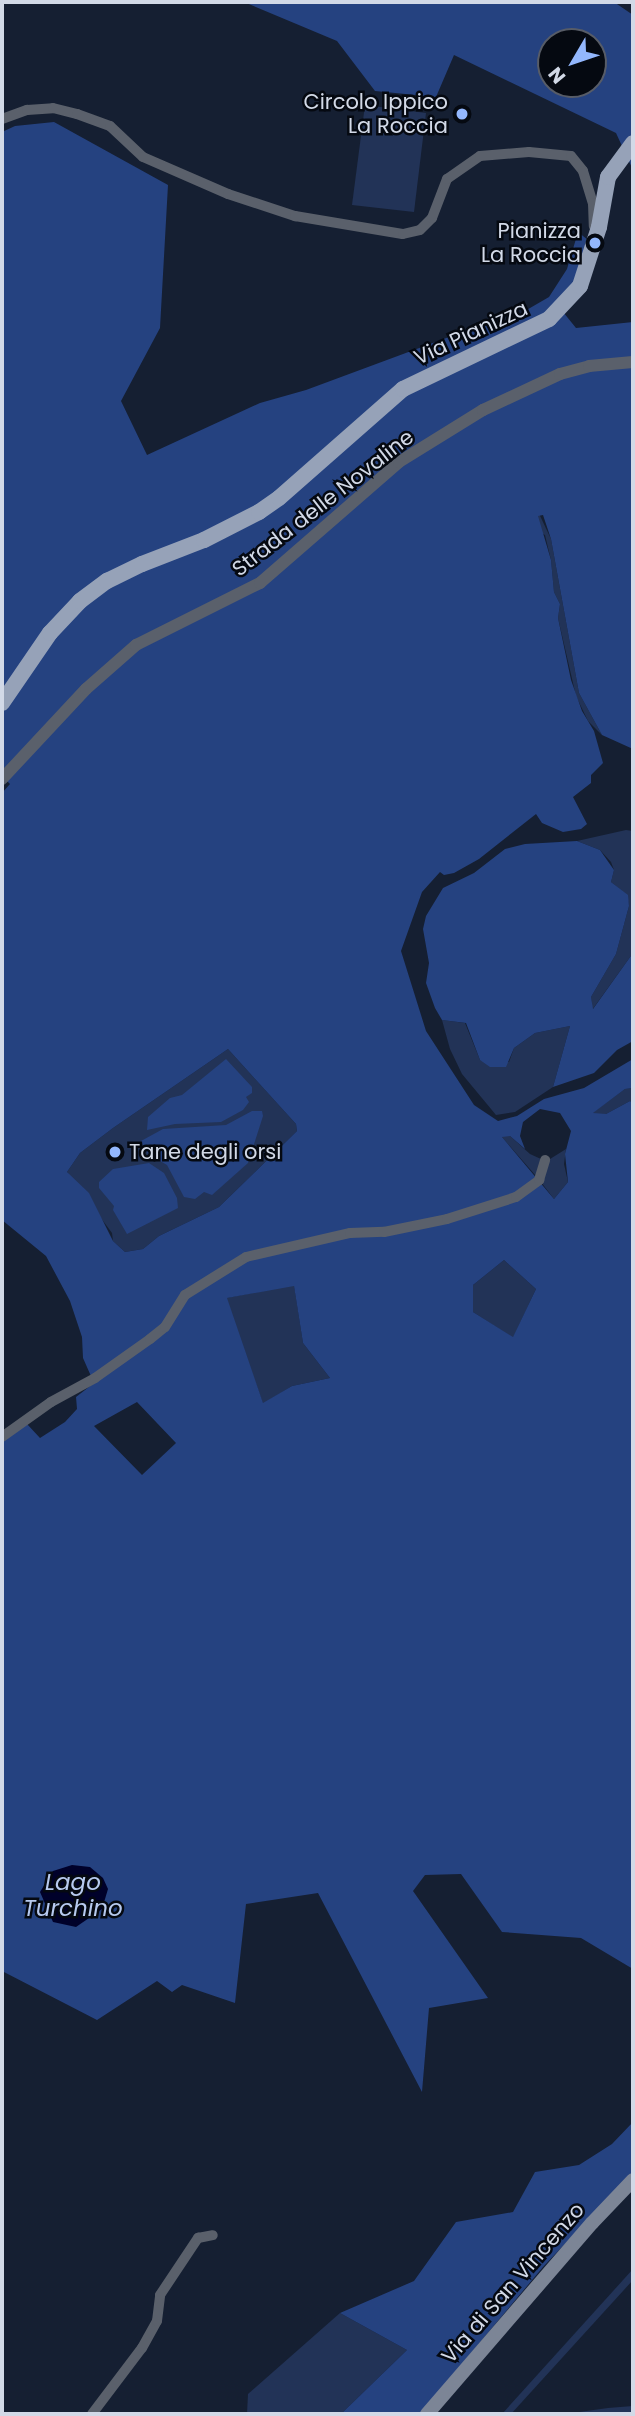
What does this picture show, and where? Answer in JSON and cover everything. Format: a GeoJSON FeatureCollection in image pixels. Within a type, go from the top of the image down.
{"type":"FeatureCollection","features":[{"type":"Feature","properties":{"kind":"main road"},"geometry":{"type":"LineString","coordinates":[[595,239],[608,177],[633,143]]}},
{"type":"Feature","properties":{"kind":"main road","name":"Via Pianizza"},"geometry":{"type":"LineString","coordinates":[[2,703],[50,633],[80,601],[107,581],[204,540],[259,512],[279,498],[403,389],[549,319],[580,286],[595,239]]}},
{"type":"Feature","properties":{"kind":"main road","name":"Via di San Vincenzo"},"geometry":{"type":"LineString","coordinates":[[426,2414],[592,2223],[633,2180]]}},
{"type":"Feature","properties":{"kind":"street","name":"Via Pianizza"},"geometry":{"type":"LineString","coordinates":[[2,119],[53,108],[77,114],[110,126],[143,157],[228,194],[295,216],[403,233],[420,230],[432,218],[447,179],[480,156],[529,152],[571,156],[583,171],[593,203],[595,239]]}},
{"type":"Feature","properties":{"kind":"street","name":"Strada delle Novaline"},"geometry":{"type":"LineString","coordinates":[[2,779],[86,690],[136,645],[260,583],[399,462],[483,410],[560,374],[589,366],[633,362]]}},
{"type":"Feature","properties":{"kind":"street"},"geometry":{"type":"LineString","coordinates":[[2,1437],[51,1402],[95,1378],[150,1339],[165,1327],[185,1295],[246,1257],[350,1233],[384,1232],[447,1219],[516,1197],[539,1180],[545,1160]]}},
{"type":"Feature","properties":{"kind":"street"},"geometry":{"type":"LineString","coordinates":[[92,2414],[142,2348],[157,2321],[160,2295],[198,2238],[213,2235]]}},
{"type":"Feature","properties":{"kind":"shaded area"},"geometry":{"type":"Polygon","coordinates":[[[244,2],[614,2],[633,15],[633,170],[616,133],[543,98],[607,98],[607,28],[537,28],[537,95],[454,55],[436,97],[375,91],[337,41],[244,2]]]}},
{"type":"Feature","properties":{"kind":"shaded area"},"geometry":{"type":"Polygon","coordinates":[[[365,105],[426,113],[414,212],[352,205],[365,105]]]}},
{"type":"Feature","properties":{"kind":"shaded area"},"geometry":{"type":"Polygon","coordinates":[[[54,122],[168,185],[160,328],[121,401],[147,455],[260,403],[306,390],[457,334],[511,319],[549,297],[567,269],[578,232],[588,240],[582,267],[559,307],[576,328],[633,322],[633,749],[602,735],[579,693],[551,539],[543,515],[538,516],[551,560],[554,592],[560,604],[558,618],[571,680],[582,711],[594,731],[603,763],[591,775],[591,783],[573,797],[587,824],[581,829],[563,832],[542,823],[536,814],[479,859],[454,873],[444,875],[440,872],[422,892],[401,951],[426,1031],[474,1105],[498,1121],[517,1116],[544,1099],[584,1088],[633,1059],[633,1088],[625,1089],[593,1113],[606,1114],[630,1101],[633,1103],[633,1969],[581,1938],[502,1932],[461,1874],[425,1875],[413,1891],[488,1998],[429,2008],[422,2092],[318,1893],[246,1904],[235,2003],[182,1985],[172,1992],[157,1981],[97,2020],[2,1971],[2,1441],[27,1424],[40,1438],[65,1422],[77,1409],[76,1397],[94,1383],[83,1358],[82,1337],[70,1301],[46,1256],[2,1220],[2,793],[10,784],[2,776],[2,132],[15,126],[54,122]],[[228,1049],[80,1153],[67,1172],[89,1193],[113,1241],[125,1252],[143,1249],[159,1236],[219,1207],[297,1131],[296,1124],[228,1049]],[[540,1109],[523,1122],[520,1136],[525,1149],[510,1136],[502,1137],[554,1199],[568,1182],[565,1154],[571,1131],[560,1113],[540,1109]],[[504,1260],[473,1285],[473,1312],[513,1337],[536,1289],[504,1260]],[[294,1286],[227,1298],[263,1403],[292,1386],[330,1378],[303,1343],[294,1286]],[[137,1402],[94,1426],[142,1475],[176,1443],[137,1402]]]}},
{"type":"Feature","properties":{"kind":"shaded area"},"geometry":{"type":"Polygon","coordinates":[[[534,503],[551,539],[579,693],[602,735],[588,721],[576,696],[558,618],[560,604],[554,592],[545,535],[507,516],[534,503]]]}},
{"type":"Feature","properties":{"kind":"shaded area"},"geometry":{"type":"Polygon","coordinates":[[[626,830],[633,831],[633,953],[592,1010],[591,997],[616,954],[629,906],[627,895],[611,882],[614,870],[611,862],[600,850],[577,841],[626,830]]]}},
{"type":"Feature","properties":{"kind":"shaded area"},"geometry":{"type":"Polygon","coordinates":[[[577,841],[600,850],[614,870],[611,882],[628,895],[629,906],[616,954],[591,997],[593,1009],[633,953],[633,1041],[617,1050],[594,1073],[553,1087],[570,1026],[535,1033],[514,1048],[506,1067],[490,1067],[480,1060],[466,1023],[442,1020],[435,1008],[426,983],[429,963],[423,929],[426,916],[443,888],[474,873],[505,849],[525,844],[577,841]]]}},
{"type":"Feature","properties":{"kind":"shaded area"},"geometry":{"type":"Polygon","coordinates":[[[442,1020],[465,1023],[480,1060],[509,1062],[514,1048],[535,1033],[570,1026],[553,1087],[515,1112],[496,1115],[462,1074],[450,1049],[442,1020]]]}},
{"type":"Feature","properties":{"kind":"shaded area"},"geometry":{"type":"Polygon","coordinates":[[[228,1049],[296,1124],[297,1131],[219,1207],[159,1236],[143,1249],[125,1252],[113,1241],[112,1233],[67,1172],[80,1153],[228,1049]]]}},
{"type":"Feature","properties":{"kind":"shaded area"},"geometry":{"type":"Polygon","coordinates":[[[226,1059],[252,1087],[252,1093],[246,1097],[249,1102],[243,1110],[221,1122],[175,1124],[147,1130],[148,1117],[170,1098],[182,1095],[226,1059]]]}},
{"type":"Feature","properties":{"kind":"shaded area"},"geometry":{"type":"Polygon","coordinates":[[[633,1088],[633,1103],[630,1101],[606,1114],[591,1114],[625,1089],[633,1088]]]}},
{"type":"Feature","properties":{"kind":"shaded area"},"geometry":{"type":"Polygon","coordinates":[[[252,1111],[262,1111],[263,1116],[248,1163],[212,1195],[204,1192],[195,1199],[184,1197],[167,1165],[148,1154],[141,1141],[163,1129],[226,1125],[252,1111]]]}},
{"type":"Feature","properties":{"kind":"shaded area"},"geometry":{"type":"Polygon","coordinates":[[[501,1136],[510,1136],[530,1154],[541,1159],[536,1176],[501,1136]]]}},
{"type":"Feature","properties":{"kind":"shaded area"},"geometry":{"type":"Polygon","coordinates":[[[566,1149],[564,1164],[568,1182],[554,1199],[541,1182],[550,1159],[566,1149]]]}},
{"type":"Feature","properties":{"kind":"shaded area"},"geometry":{"type":"Polygon","coordinates":[[[149,1163],[164,1173],[177,1198],[178,1208],[127,1234],[113,1210],[114,1206],[99,1188],[99,1182],[113,1169],[149,1163]]]}},
{"type":"Feature","properties":{"kind":"shaded area"},"geometry":{"type":"Polygon","coordinates":[[[504,1260],[536,1289],[513,1338],[473,1312],[473,1285],[504,1260]]]}},
{"type":"Feature","properties":{"kind":"shaded area"},"geometry":{"type":"Polygon","coordinates":[[[294,1285],[303,1343],[330,1378],[292,1386],[263,1404],[226,1298],[294,1285]]]}},
{"type":"Feature","properties":{"kind":"shaded area"},"geometry":{"type":"Polygon","coordinates":[[[633,2122],[633,2172],[543,2267],[420,2414],[341,2414],[407,2350],[340,2313],[414,2281],[456,2222],[513,2212],[535,2172],[579,2165],[612,2144],[633,2122]]]}},
{"type":"Feature","properties":{"kind":"shaded area"},"geometry":{"type":"Polygon","coordinates":[[[633,2269],[633,2280],[511,2414],[502,2414],[633,2269]]]}},
{"type":"Feature","properties":{"kind":"shaded area"},"geometry":{"type":"Polygon","coordinates":[[[340,2313],[407,2350],[341,2414],[247,2414],[248,2394],[340,2313]]]}},
{"type":"Feature","properties":{"kind":"shaded area"},"geometry":{"type":"Polygon","coordinates":[[[633,2406],[633,2414],[565,2414],[608,2408],[633,2406]]]}},
{"type":"Feature","properties":{"kind":"water","name":"Lago Turchino"},"geometry":{"type":"Polygon","coordinates":[[[72,1865],[90,1867],[103,1878],[108,1889],[102,1909],[76,1927],[53,1922],[40,1892],[53,1871],[72,1865]]]}},
{"type":"Feature","properties":{"kind":"place","name":"Circolo Ippico La Roccia"},"geometry":{"type":"Point","coordinates":[462,114]}},
{"type":"Feature","properties":{"kind":"place","name":"Pianizza La Roccia"},"geometry":{"type":"Point","coordinates":[595,243]}},
{"type":"Feature","properties":{"kind":"place","name":"Tane degli orsi"},"geometry":{"type":"Point","coordinates":[115,1152]}}]}
